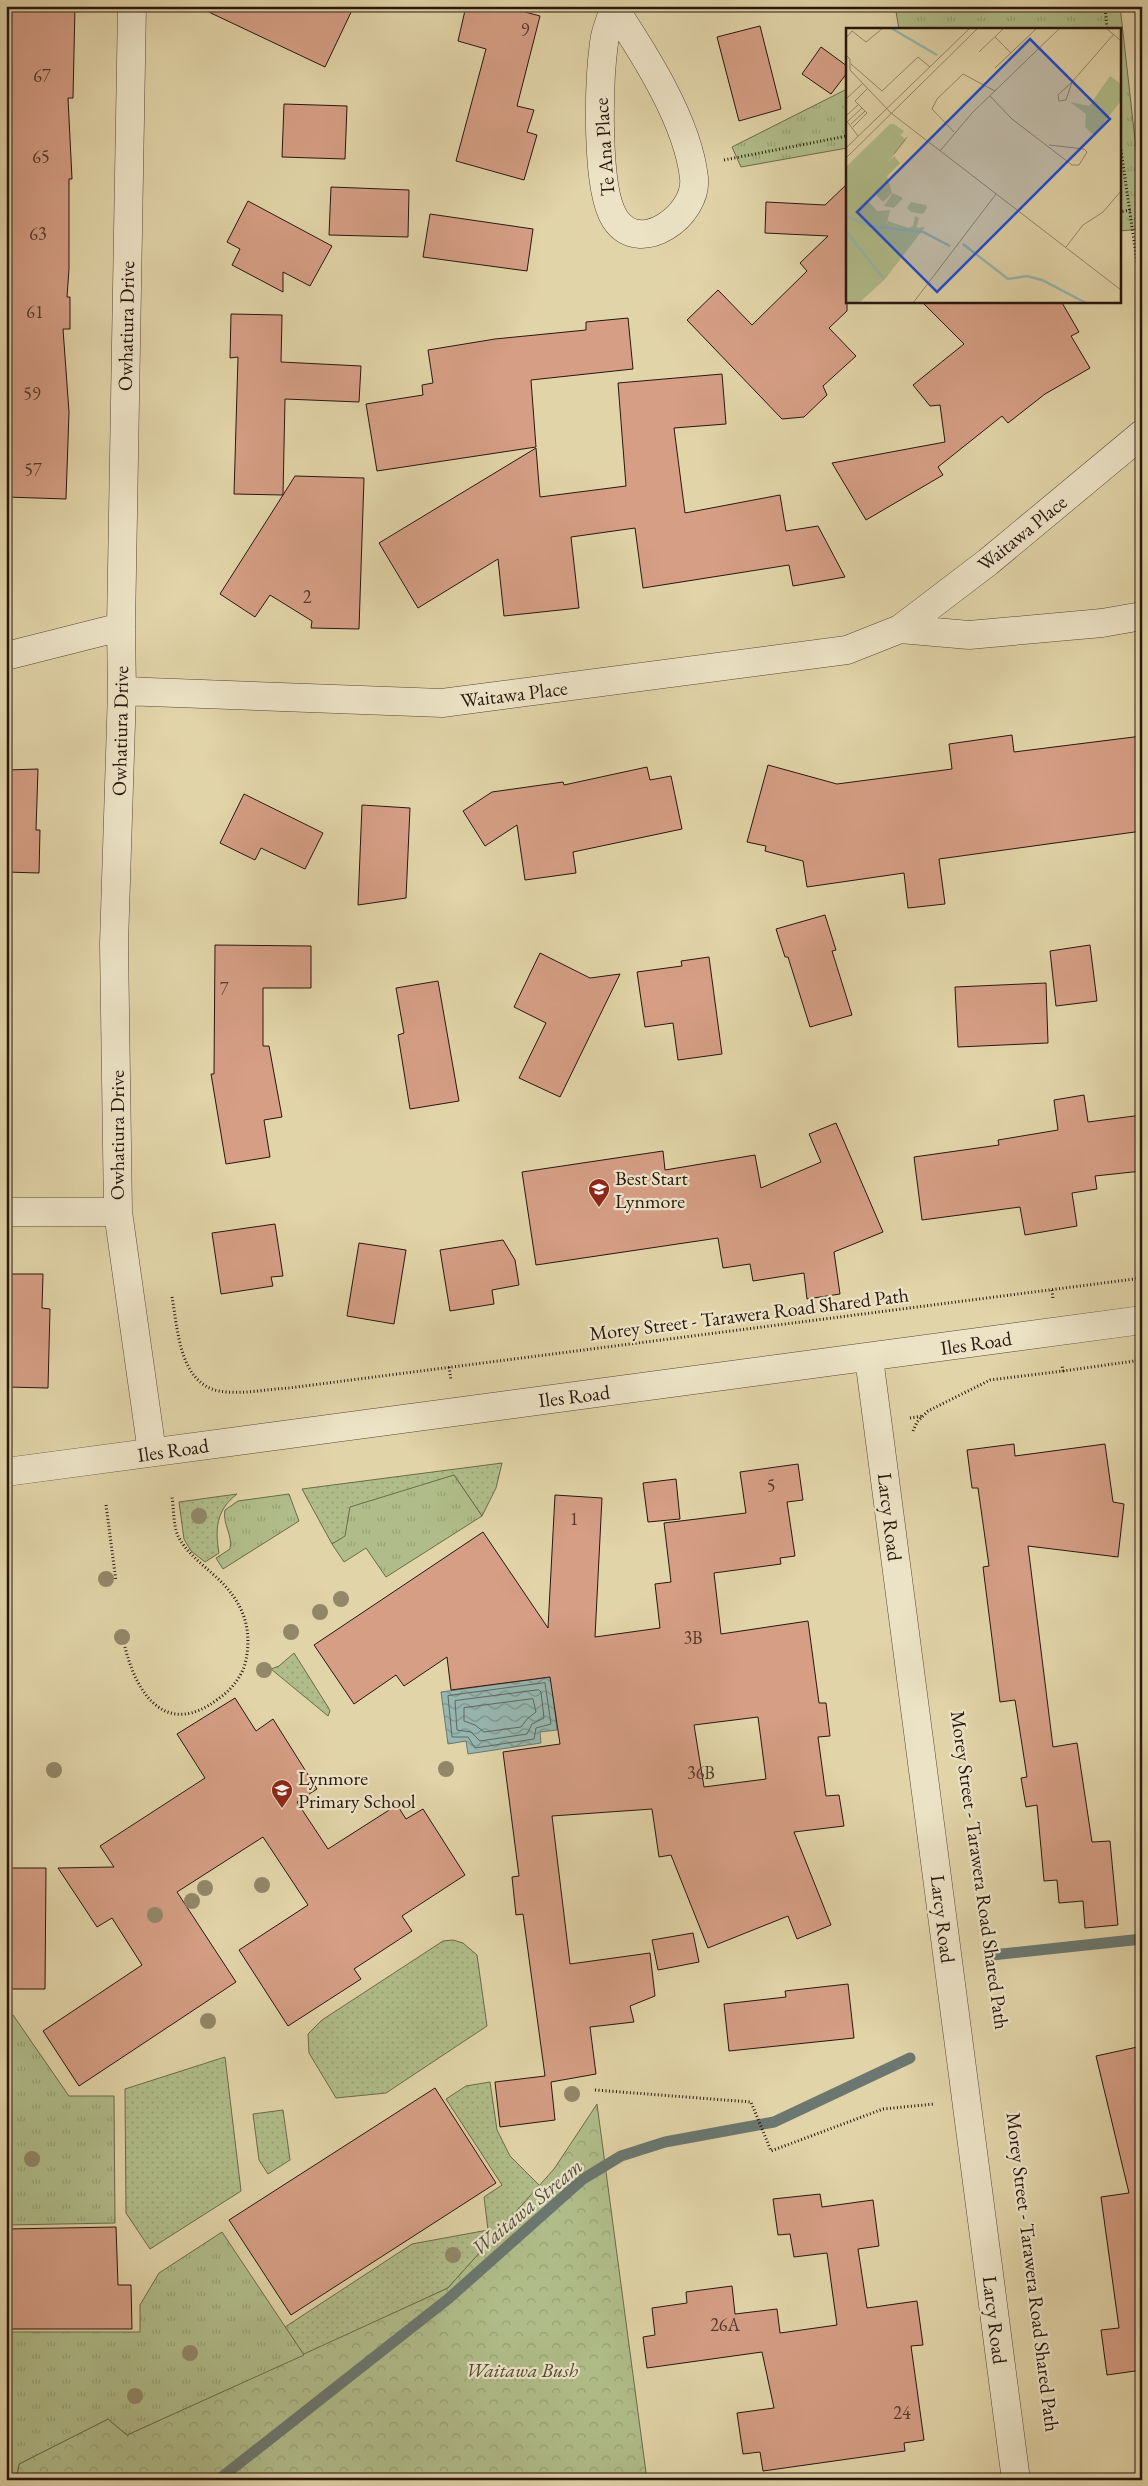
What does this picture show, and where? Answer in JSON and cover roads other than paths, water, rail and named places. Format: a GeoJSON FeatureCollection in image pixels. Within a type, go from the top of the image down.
{"type":"FeatureCollection","features":[{"type":"Feature","properties":{"kind":"street","name":"Owhatiura Drive"},"geometry":{"type":"LineString","coordinates":[[132,6],[121,627],[122,691],[114,944],[118,1212],[152,1452]]}},
{"type":"Feature","properties":{"kind":"street","name":"Te Ana Place"},"geometry":{"type":"LineString","coordinates":[[614,7],[644,54],[687,142],[694,179],[692,198],[680,214],[668,226],[651,232],[635,233],[623,228],[614,218],[607,201],[601,149],[600,77],[604,40],[614,7]]}},
{"type":"Feature","properties":{"kind":"street","name":"Waitawa Place"},"geometry":{"type":"LineString","coordinates":[[122,691],[442,703],[847,650],[900,629],[988,562],[1142,434]]}},
{"type":"Feature","properties":{"kind":"street","name":"Waitawa Place"},"geometry":{"type":"LineString","coordinates":[[900,629],[970,635],[1102,623],[1142,616]]}},
{"type":"Feature","properties":{"kind":"street"},"geometry":{"type":"LineString","coordinates":[[6,656],[121,627]]}},
{"type":"Feature","properties":{"kind":"street"},"geometry":{"type":"LineString","coordinates":[[6,1212],[118,1212]]}},
{"type":"Feature","properties":{"kind":"street","name":"Iles Road"},"geometry":{"type":"LineString","coordinates":[[6,1472],[1142,1320]]}},
{"type":"Feature","properties":{"kind":"street","name":"Larcy Road"},"geometry":{"type":"LineString","coordinates":[[869,1358],[1016,2480]]}},
{"type":"Feature","properties":{"kind":"water"},"geometry":{"type":"Polygon","coordinates":[[[551,1677],[557,1730],[540,1732],[541,1743],[468,1754],[466,1741],[448,1744],[441,1692],[551,1677]]]}},
{"type":"Feature","properties":{"kind":"waterway","name":"Waitawa Stream"},"geometry":{"type":"LineString","coordinates":[[992,1955],[1142,1939]]}},
{"type":"Feature","properties":{"kind":"waterway","name":"Waitawa Stream"},"geometry":{"type":"LineString","coordinates":[[218,2480],[448,2299],[583,2179],[621,2156],[665,2142],[774,2122],[910,2058]]}},
{"type":"Feature","properties":{"kind":"place","name":"Best Start Lynmore"},"geometry":{"type":"Point","coordinates":[599,1208]}},
{"type":"Feature","properties":{"kind":"place","name":"Lynmore Primary School"},"geometry":{"type":"Point","coordinates":[282,1809]}},
{"type":"Feature","properties":{"kind":"park label","name":"Waitawa Bush"},"geometry":{"type":"Point","coordinates":[522,2370]}}]}
